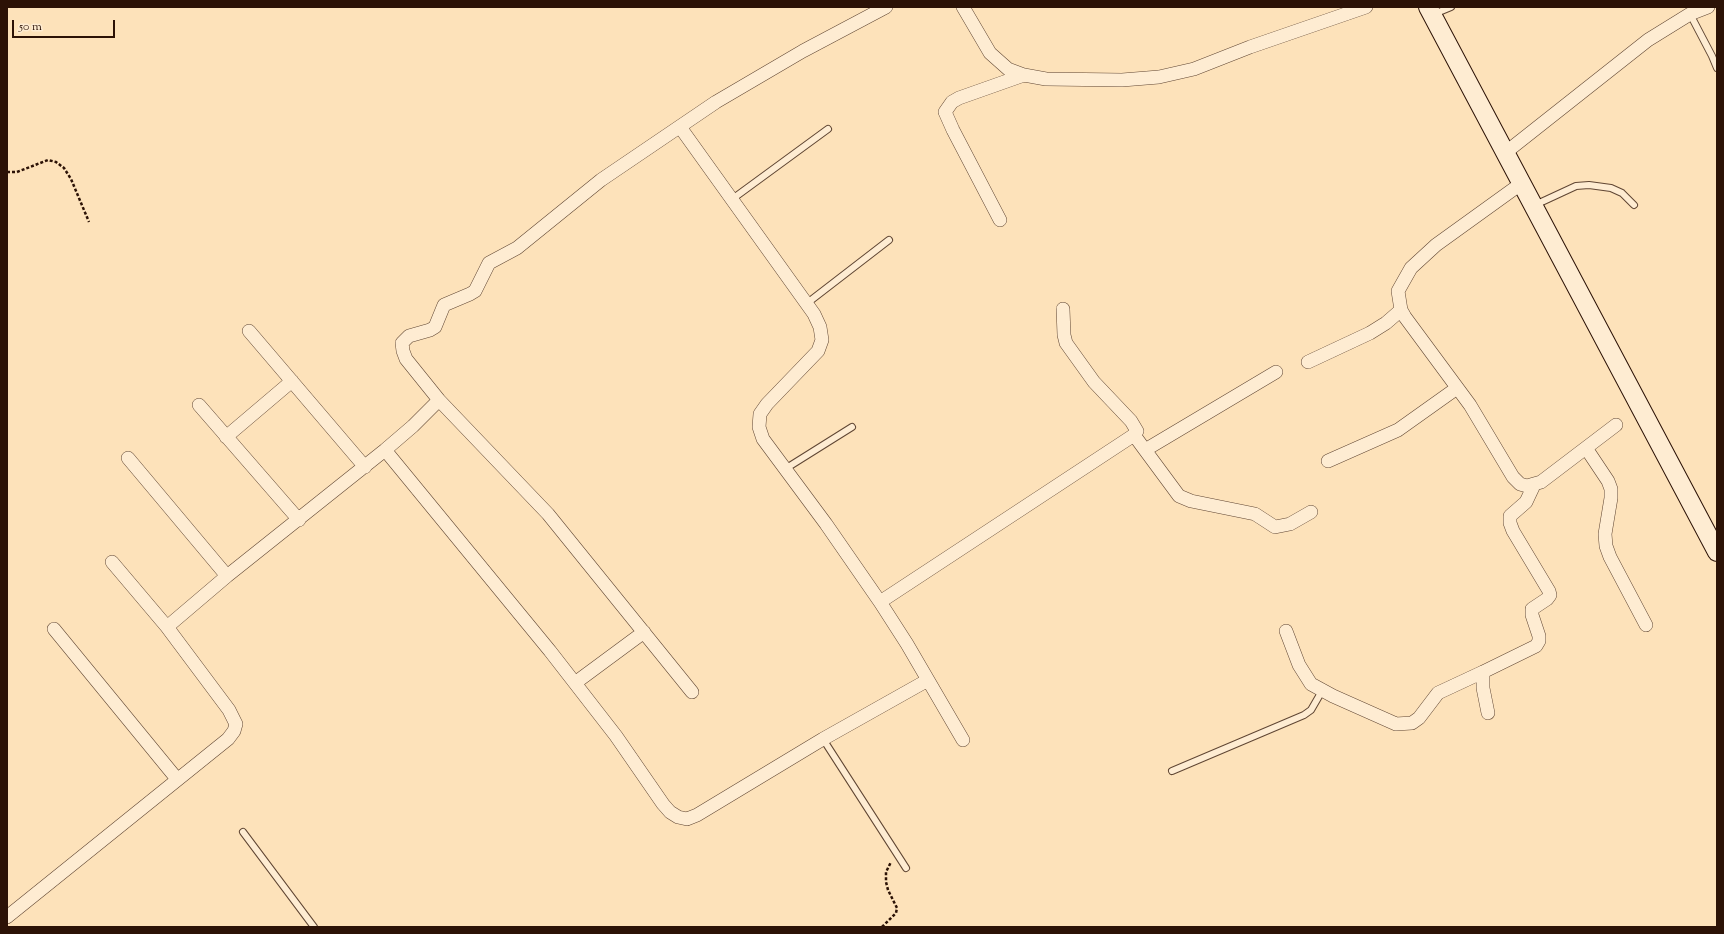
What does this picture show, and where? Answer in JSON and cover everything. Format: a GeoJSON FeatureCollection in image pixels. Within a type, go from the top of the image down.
{"type":"FeatureCollection","features":[{"type":"Feature","properties":{"kind":"street"},"geometry":{"type":"LineString","coordinates":[[692,692],[548,514],[439,400],[406,359],[402,343],[408,336],[430,330],[435,327],[444,305],[475,291],[489,263],[517,248],[601,180],[716,102],[886,7]]}},
{"type":"Feature","properties":{"kind":"street"},"geometry":{"type":"LineString","coordinates":[[963,7],[990,53],[1008,68],[1024,75],[1046,79],[1122,80],[1159,77],[1194,69],[1250,47],[1366,7]]}},
{"type":"Feature","properties":{"kind":"street"},"geometry":{"type":"LineString","coordinates":[[1505,153],[1648,40],[1690,14],[1708,7]]}},
{"type":"Feature","properties":{"kind":"street"},"geometry":{"type":"LineString","coordinates":[[1430,11],[1717,552]]}},
{"type":"Feature","properties":{"kind":"street"},"geometry":{"type":"LineString","coordinates":[[1000,220],[952,130],[945,112],[952,102],[959,98],[1024,75]]}},
{"type":"Feature","properties":{"kind":"street"},"geometry":{"type":"LineString","coordinates":[[680,127],[814,314],[820,328],[822,340],[818,351],[767,404],[760,414],[759,427],[763,439],[826,524],[880,602],[963,740]]}},
{"type":"Feature","properties":{"kind":"street"},"geometry":{"type":"LineString","coordinates":[[1522,183],[1436,245],[1411,268],[1398,291],[1401,310],[1405,318],[1482,423],[1513,477],[1520,484],[1527,486],[1541,482],[1616,425]]}},
{"type":"Feature","properties":{"kind":"street"},"geometry":{"type":"LineString","coordinates":[[880,602],[1134,435],[1137,431],[1134,425],[1094,382],[1066,343],[1064,335],[1063,309]]}},
{"type":"Feature","properties":{"kind":"street"},"geometry":{"type":"LineString","coordinates":[[1308,362],[1370,333],[1401,310]]}},
{"type":"Feature","properties":{"kind":"street"},"geometry":{"type":"LineString","coordinates":[[249,331],[365,467]]}},
{"type":"Feature","properties":{"kind":"street"},"geometry":{"type":"LineString","coordinates":[[1145,450],[1276,372]]}},
{"type":"Feature","properties":{"kind":"street"},"geometry":{"type":"LineString","coordinates":[[226,437],[292,381]]}},
{"type":"Feature","properties":{"kind":"street"},"geometry":{"type":"LineString","coordinates":[[1328,461],[1398,430],[1457,388]]}},
{"type":"Feature","properties":{"kind":"street"},"geometry":{"type":"LineString","coordinates":[[167,627],[227,576],[365,467],[413,426],[439,400]]}},
{"type":"Feature","properties":{"kind":"street"},"geometry":{"type":"LineString","coordinates":[[199,405],[299,520]]}},
{"type":"Feature","properties":{"kind":"street"},"geometry":{"type":"LineString","coordinates":[[1134,435],[1179,496],[1191,501],[1255,514],[1276,527],[1290,524],[1310,512]]}},
{"type":"Feature","properties":{"kind":"street"},"geometry":{"type":"LineString","coordinates":[[1586,448],[1608,481],[1611,489],[1605,534],[1606,546],[1610,557],[1646,626]]}},
{"type":"Feature","properties":{"kind":"street"},"geometry":{"type":"LineString","coordinates":[[385,450],[508,598],[620,742],[663,804],[670,812],[678,817],[687,818],[697,815],[823,739],[928,680]]}},
{"type":"Feature","properties":{"kind":"street"},"geometry":{"type":"LineString","coordinates":[[128,458],[227,576]]}},
{"type":"Feature","properties":{"kind":"street"},"geometry":{"type":"LineString","coordinates":[[1286,631],[1303,673],[1311,684],[1322,691],[1382,719],[1396,724],[1404,725],[1412,723],[1418,718],[1438,693],[1536,646],[1539,641],[1539,636],[1532,615],[1532,609],[1547,599],[1550,595],[1513,531],[1510,516],[1526,502],[1534,485]]}},
{"type":"Feature","properties":{"kind":"street"},"geometry":{"type":"LineString","coordinates":[[7,917],[228,739],[234,731],[236,724],[230,710],[167,627],[112,562]]}},
{"type":"Feature","properties":{"kind":"street"},"geometry":{"type":"LineString","coordinates":[[54,629],[177,779]]}},
{"type":"Feature","properties":{"kind":"street"},"geometry":{"type":"LineString","coordinates":[[575,683],[644,632]]}},
{"type":"Feature","properties":{"kind":"street"},"geometry":{"type":"LineString","coordinates":[[1483,672],[1483,688],[1488,713]]}},
{"type":"Feature","properties":{"kind":"lane"},"geometry":{"type":"LineString","coordinates":[[1430,11],[1451,7]]}},
{"type":"Feature","properties":{"kind":"lane"},"geometry":{"type":"LineString","coordinates":[[1690,14],[1717,68]]}},
{"type":"Feature","properties":{"kind":"lane"},"geometry":{"type":"LineString","coordinates":[[731,200],[828,129]]}},
{"type":"Feature","properties":{"kind":"lane"},"geometry":{"type":"LineString","coordinates":[[1534,206],[1576,186],[1590,185],[1611,188],[1622,193],[1634,205]]}},
{"type":"Feature","properties":{"kind":"lane"},"geometry":{"type":"LineString","coordinates":[[806,304],[889,240]]}},
{"type":"Feature","properties":{"kind":"lane"},"geometry":{"type":"LineString","coordinates":[[785,469],[852,427]]}},
{"type":"Feature","properties":{"kind":"lane"},"geometry":{"type":"LineString","coordinates":[[1172,771],[1304,715],[1311,710],[1322,691]]}},
{"type":"Feature","properties":{"kind":"lane"},"geometry":{"type":"LineString","coordinates":[[823,739],[906,868]]}},
{"type":"Feature","properties":{"kind":"lane"},"geometry":{"type":"LineString","coordinates":[[243,832],[314,927]]}},
{"type":"Feature","properties":{"kind":"path"},"geometry":{"type":"LineString","coordinates":[[7,172],[17,172],[48,160],[56,162],[64,168],[71,179],[89,222]]}},
{"type":"Feature","properties":{"kind":"path"},"geometry":{"type":"LineString","coordinates":[[882,927],[896,913],[897,908],[888,890],[886,882],[886,872],[895,850]]}}]}
